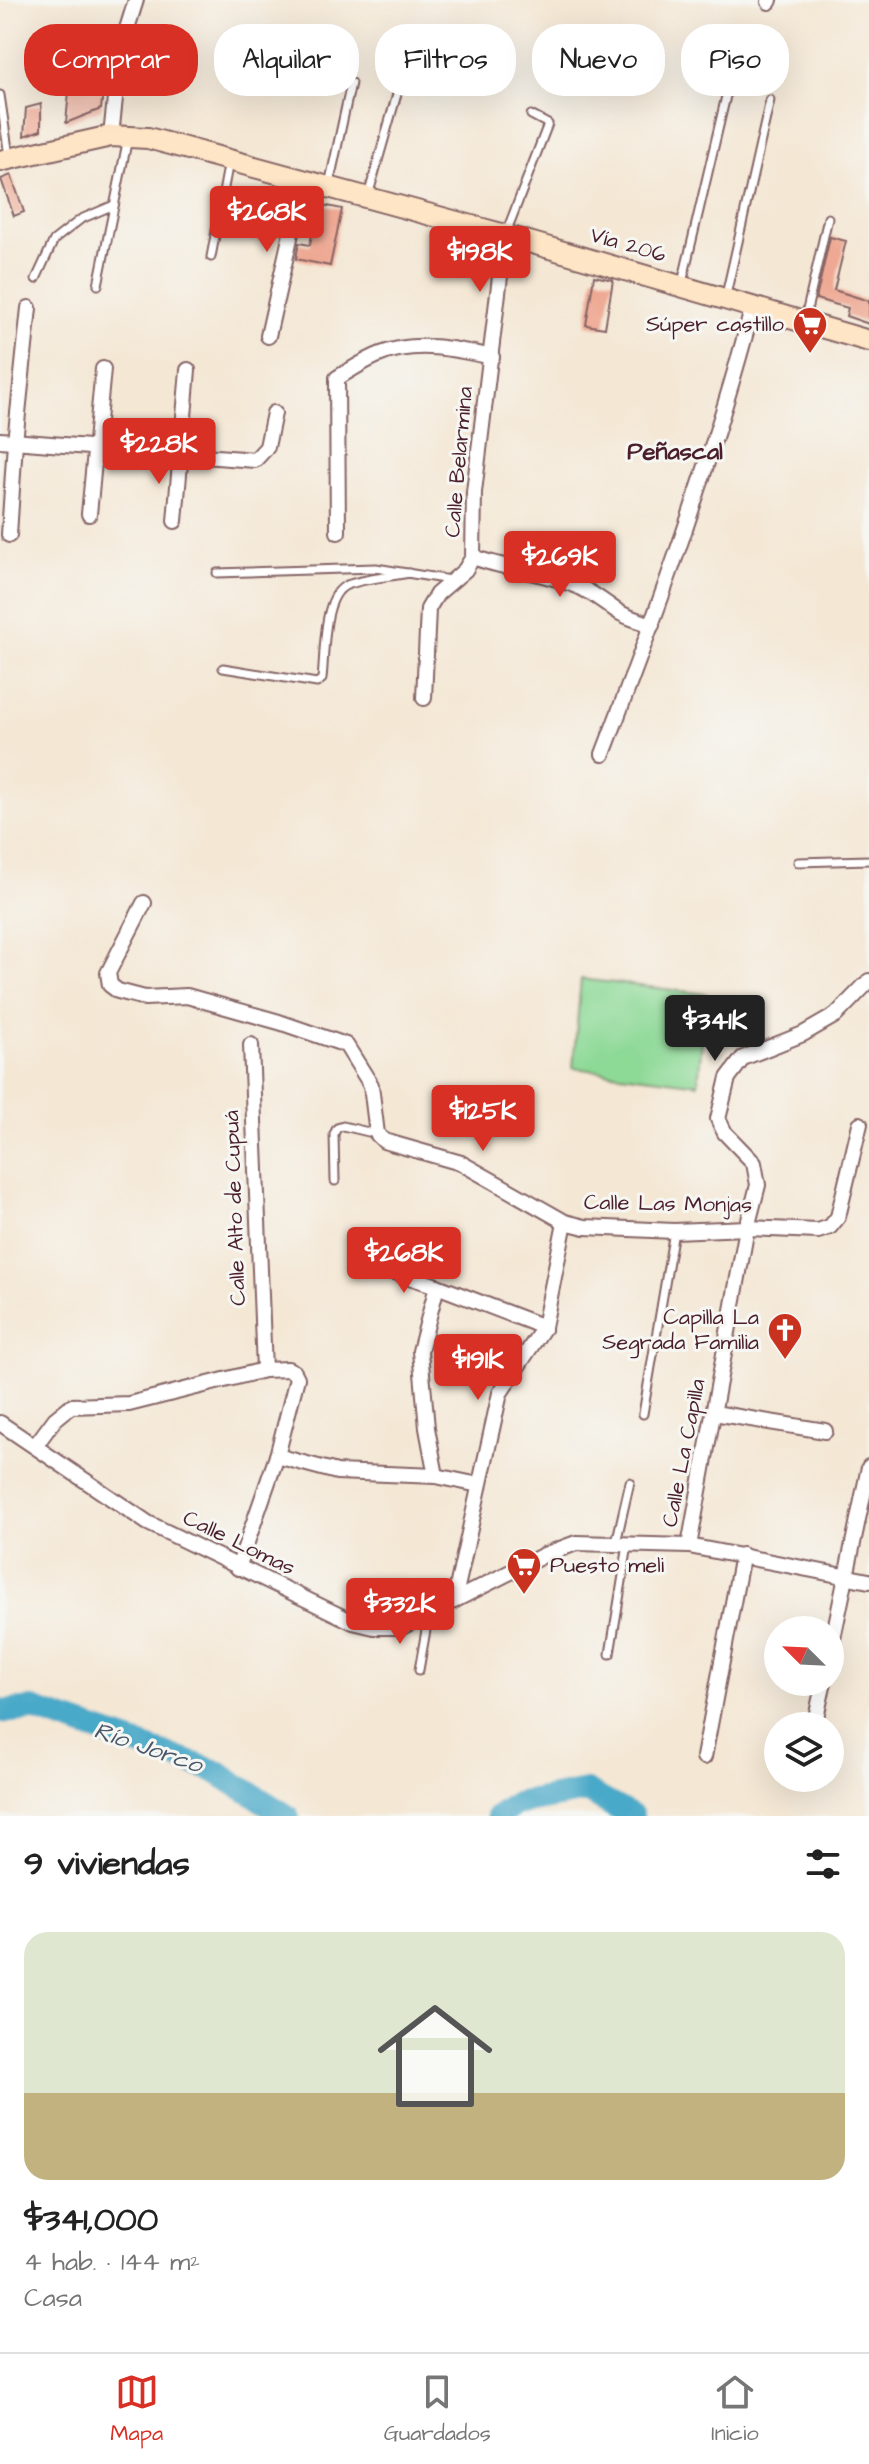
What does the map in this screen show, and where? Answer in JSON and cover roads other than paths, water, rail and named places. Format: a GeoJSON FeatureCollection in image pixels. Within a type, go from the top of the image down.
{"type":"FeatureCollection","features":[{"type":"Feature","properties":{"kind":"main road","name":"Vía 206"},"geometry":{"type":"LineString","coordinates":[[5,160],[120,136],[148,138],[505,235],[869,341]]}},
{"type":"Feature","properties":{"kind":"street"},"geometry":{"type":"LineString","coordinates":[[120,136],[120,51],[136,0]]}},
{"type":"Feature","properties":{"kind":"street"},"geometry":{"type":"LineString","coordinates":[[268,336],[303,180]]}},
{"type":"Feature","properties":{"kind":"street","name":"Calle Belarmina"},"geometry":{"type":"LineString","coordinates":[[424,698],[428,609],[437,594],[465,570],[473,557],[474,492],[505,235]]}},
{"type":"Feature","properties":{"kind":"street"},"geometry":{"type":"LineString","coordinates":[[603,754],[652,625],[734,379],[753,306]]}},
{"type":"Feature","properties":{"kind":"street"},"geometry":{"type":"LineString","coordinates":[[9,535],[7,441],[29,308]]}},
{"type":"Feature","properties":{"kind":"street"},"geometry":{"type":"LineString","coordinates":[[338,532],[337,378],[381,354],[411,347],[452,348],[492,357]]}},
{"type":"Feature","properties":{"kind":"street"},"geometry":{"type":"LineString","coordinates":[[89,514],[103,369]]}},
{"type":"Feature","properties":{"kind":"street"},"geometry":{"type":"LineString","coordinates":[[175,521],[188,370]]}},
{"type":"Feature","properties":{"kind":"street"},"geometry":{"type":"LineString","coordinates":[[7,441],[255,460],[267,447],[274,413]]}},
{"type":"Feature","properties":{"kind":"street"},"geometry":{"type":"LineString","coordinates":[[473,557],[501,567],[542,573],[573,584],[599,597],[620,613],[652,625]]}},
{"type":"Feature","properties":{"kind":"street"},"geometry":{"type":"LineString","coordinates":[[144,903],[108,973],[110,985],[118,991],[145,998],[187,996],[346,1045],[371,1085],[377,1134]]}},
{"type":"Feature","properties":{"kind":"street","name":"Calle La Capilla"},"geometry":{"type":"LineString","coordinates":[[689,1546],[747,1228],[758,1185],[754,1163],[725,1133],[718,1119],[728,1078],[743,1058],[829,1020],[869,981]]}},
{"type":"Feature","properties":{"kind":"street","name":"Calle Alto de Cupuá"},"geometry":{"type":"LineString","coordinates":[[251,1045],[264,1370]]}},
{"type":"Feature","properties":{"kind":"street","name":"Calle Las Monjas"},"geometry":{"type":"LineString","coordinates":[[377,1134],[384,1141],[461,1163],[565,1222],[585,1227],[674,1231],[747,1228],[818,1231],[830,1227],[838,1217],[860,1124]]}},
{"type":"Feature","properties":{"kind":"street"},"geometry":{"type":"LineString","coordinates":[[454,1601],[500,1393],[544,1327],[565,1222]]}},
{"type":"Feature","properties":{"kind":"street"},"geometry":{"type":"LineString","coordinates":[[382,1268],[544,1327]]}},
{"type":"Feature","properties":{"kind":"street"},"geometry":{"type":"LineString","coordinates":[[436,1476],[427,1428],[420,1351],[437,1286]]}},
{"type":"Feature","properties":{"kind":"street"},"geometry":{"type":"LineString","coordinates":[[35,1446],[55,1419],[71,1406],[129,1404],[264,1370],[288,1369],[294,1372],[297,1378],[277,1456],[238,1568]]}},
{"type":"Feature","properties":{"kind":"street"},"geometry":{"type":"LineString","coordinates":[[714,1413],[825,1431]]}},
{"type":"Feature","properties":{"kind":"street","name":"Calle Lomas"},"geometry":{"type":"LineString","coordinates":[[0,1423],[148,1523],[353,1622],[374,1627],[402,1627],[544,1555],[576,1543],[689,1546],[869,1581]]}},
{"type":"Feature","properties":{"kind":"street"},"geometry":{"type":"LineString","coordinates":[[277,1456],[337,1472],[436,1476],[479,1485]]}},
{"type":"Feature","properties":{"kind":"street"},"geometry":{"type":"LineString","coordinates":[[838,1616],[869,1467]]}},
{"type":"Feature","properties":{"kind":"street"},"geometry":{"type":"LineString","coordinates":[[704,1757],[742,1555]]}},
{"type":"Feature","properties":{"kind":"lane"},"geometry":{"type":"LineString","coordinates":[[0,95],[5,160]]}},
{"type":"Feature","properties":{"kind":"lane"},"geometry":{"type":"LineString","coordinates":[[329,188],[348,96]]}},
{"type":"Feature","properties":{"kind":"lane"},"geometry":{"type":"LineString","coordinates":[[368,198],[396,96]]}},
{"type":"Feature","properties":{"kind":"lane"},"geometry":{"type":"LineString","coordinates":[[682,286],[726,96]]}},
{"type":"Feature","properties":{"kind":"lane"},"geometry":{"type":"LineString","coordinates":[[725,298],[770,100]]}},
{"type":"Feature","properties":{"kind":"lane"},"geometry":{"type":"LineString","coordinates":[[505,235],[548,124],[531,115]]}},
{"type":"Feature","properties":{"kind":"lane"},"geometry":{"type":"LineString","coordinates":[[98,285],[114,205],[120,136]]}},
{"type":"Feature","properties":{"kind":"lane"},"geometry":{"type":"LineString","coordinates":[[211,257],[229,160]]}},
{"type":"Feature","properties":{"kind":"lane"},"geometry":{"type":"LineString","coordinates":[[36,279],[54,240],[81,219],[114,205]]}},
{"type":"Feature","properties":{"kind":"lane"},"geometry":{"type":"LineString","coordinates":[[805,321],[828,218]]}},
{"type":"Feature","properties":{"kind":"lane"},"geometry":{"type":"LineString","coordinates":[[217,573],[376,568],[452,581]]}},
{"type":"Feature","properties":{"kind":"lane"},"geometry":{"type":"LineString","coordinates":[[223,668],[317,683],[322,679],[329,611],[334,597],[346,586],[409,573]]}},
{"type":"Feature","properties":{"kind":"lane"},"geometry":{"type":"LineString","coordinates":[[798,862],[869,860]]}},
{"type":"Feature","properties":{"kind":"lane"},"geometry":{"type":"LineString","coordinates":[[335,1181],[334,1134],[337,1128],[343,1126],[377,1134]]}},
{"type":"Feature","properties":{"kind":"lane"},"geometry":{"type":"LineString","coordinates":[[643,1414],[674,1231]]}},
{"type":"Feature","properties":{"kind":"lane"},"geometry":{"type":"LineString","coordinates":[[610,1654],[630,1482]]}},
{"type":"Feature","properties":{"kind":"lane"},"geometry":{"type":"LineString","coordinates":[[419,1670],[429,1613]]}},
{"type":"Feature","properties":{"kind":"waterway","name":"Río Jorco"},"geometry":{"type":"LineString","coordinates":[[0,1712],[33,1709],[215,1771],[287,1816]]}},
{"type":"Feature","properties":{"kind":"waterway","name":"Río Jorco"},"geometry":{"type":"LineString","coordinates":[[498,1816],[515,1804],[586,1791],[632,1816]]}},
{"type":"Feature","properties":{"kind":"place","name":"Súper castillo"},"geometry":{"type":"Point","coordinates":[810,355]}},
{"type":"Feature","properties":{"kind":"place","name":"Capilla La Segrada Familia"},"geometry":{"type":"Point","coordinates":[785,1361]}},
{"type":"Feature","properties":{"kind":"place","name":"Puesto meli"},"geometry":{"type":"Point","coordinates":[524,1596]}},
{"type":"Feature","properties":{"kind":"district","name":"Peñascal"},"geometry":{"type":"Point","coordinates":[675,452]}}]}
